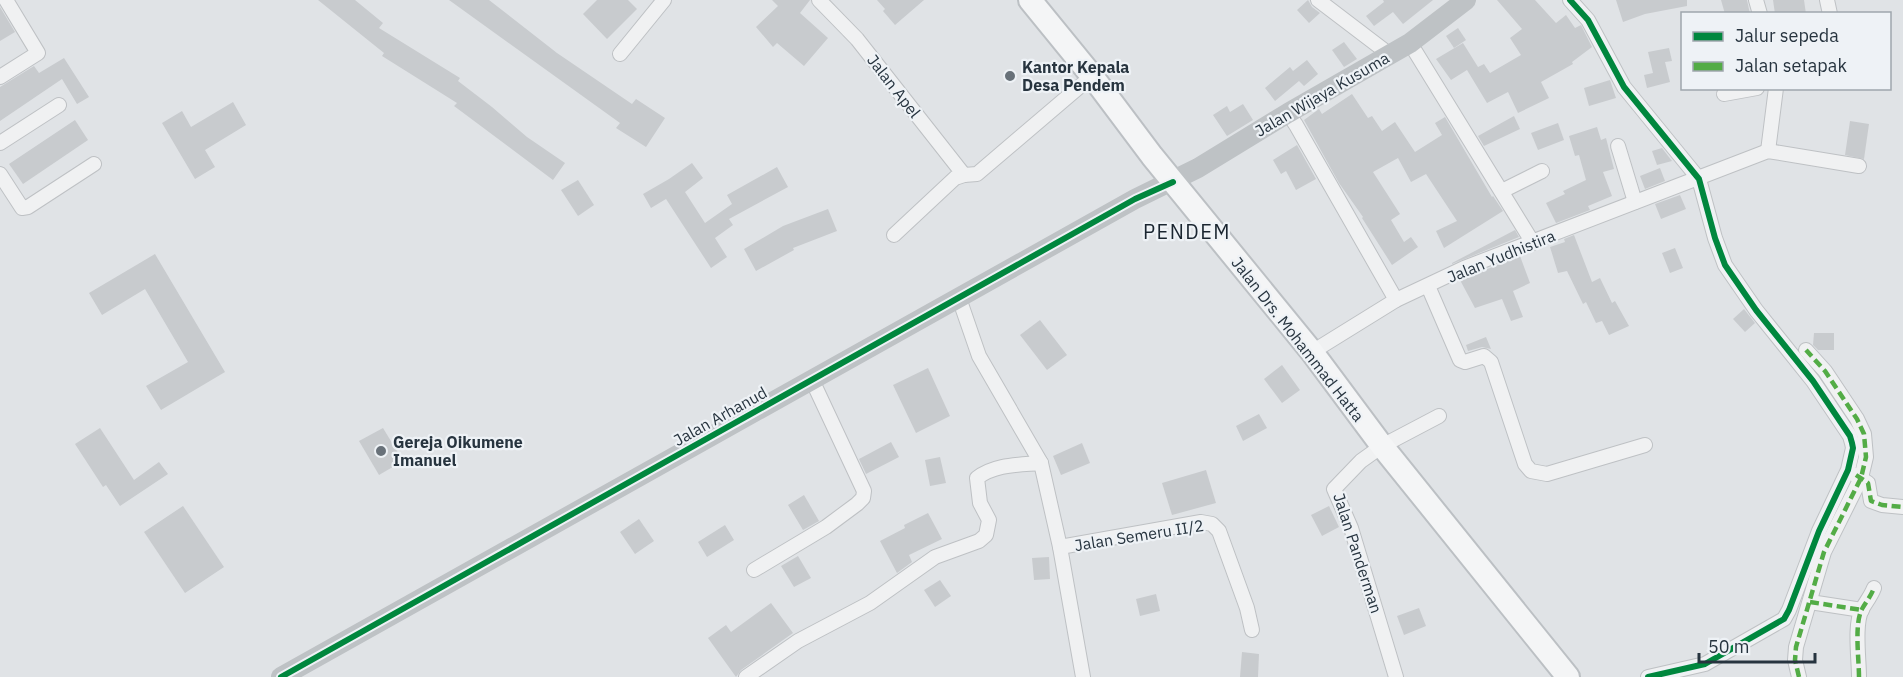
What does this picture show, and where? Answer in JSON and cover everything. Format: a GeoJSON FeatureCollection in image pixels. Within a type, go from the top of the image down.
{"type":"FeatureCollection","features":[{"type":"Feature","properties":{"kind":"main road","name":"Jalan Drs. Mohammad Hatta"},"geometry":{"type":"LineString","coordinates":[[1038,3],[1173,182],[1312,352],[1382,446],[1568,677]]}},
{"type":"Feature","properties":{"kind":"street"},"geometry":{"type":"LineString","coordinates":[[0,77],[38,53],[6,0]]}},
{"type":"Feature","properties":{"kind":"street"},"geometry":{"type":"LineString","coordinates":[[620,54],[664,0]]}},
{"type":"Feature","properties":{"kind":"street","name":"Jalan Apel"},"geometry":{"type":"LineString","coordinates":[[819,0],[857,39],[964,175]]}},
{"type":"Feature","properties":{"kind":"street"},"geometry":{"type":"LineString","coordinates":[[1318,0],[1389,54]]}},
{"type":"Feature","properties":{"kind":"street","name":"Jalan Wijaya Kusuma"},"geometry":{"type":"LineString","coordinates":[[1173,182],[1287,113],[1410,43],[1466,0]]}},
{"type":"Feature","properties":{"kind":"street"},"geometry":{"type":"LineString","coordinates":[[1570,0],[1588,20],[1624,87],[1675,140],[1705,176],[1714,238],[1725,265],[1756,310],[1819,376]]}},
{"type":"Feature","properties":{"kind":"street"},"geometry":{"type":"LineString","coordinates":[[1410,43],[1533,243]]}},
{"type":"Feature","properties":{"kind":"street"},"geometry":{"type":"LineString","coordinates":[[894,235],[955,178],[977,174],[1092,76]]}},
{"type":"Feature","properties":{"kind":"street"},"geometry":{"type":"LineString","coordinates":[[1724,94],[1746,90]]}},
{"type":"Feature","properties":{"kind":"street"},"geometry":{"type":"LineString","coordinates":[[1776,90],[1768,151],[1859,166]]}},
{"type":"Feature","properties":{"kind":"street"},"geometry":{"type":"LineString","coordinates":[[0,143],[59,105]]}},
{"type":"Feature","properties":{"kind":"street"},"geometry":{"type":"LineString","coordinates":[[1287,113],[1396,300]]}},
{"type":"Feature","properties":{"kind":"street"},"geometry":{"type":"LineString","coordinates":[[1618,146],[1635,202]]}},
{"type":"Feature","properties":{"kind":"street","name":"Jalan Yudhistira"},"geometry":{"type":"LineString","coordinates":[[1312,352],[1396,300],[1464,268],[1768,151]]}},
{"type":"Feature","properties":{"kind":"street"},"geometry":{"type":"LineString","coordinates":[[0,174],[22,208],[28,207],[94,164]]}},
{"type":"Feature","properties":{"kind":"street"},"geometry":{"type":"LineString","coordinates":[[1502,191],[1542,171]]}},
{"type":"Feature","properties":{"kind":"street","name":"Jalan Arhanud"},"geometry":{"type":"LineString","coordinates":[[281,677],[1135,199],[1173,182]]}},
{"type":"Feature","properties":{"kind":"street"},"geometry":{"type":"LineString","coordinates":[[1428,286],[1460,360],[1465,362],[1485,356],[1491,362],[1525,464],[1531,471],[1547,474],[1644,445]]}},
{"type":"Feature","properties":{"kind":"street"},"geometry":{"type":"LineString","coordinates":[[959,298],[979,356],[1041,463],[1060,547],[1083,677]]}},
{"type":"Feature","properties":{"kind":"street"},"geometry":{"type":"LineString","coordinates":[[1799,677],[1795,660],[1796,647],[1824,552],[1855,474],[1850,436],[1806,350]]}},
{"type":"Feature","properties":{"kind":"street"},"geometry":{"type":"LineString","coordinates":[[754,570],[826,526],[863,498],[864,491],[812,380]]}},
{"type":"Feature","properties":{"kind":"street"},"geometry":{"type":"LineString","coordinates":[[1382,446],[1439,416]]}},
{"type":"Feature","properties":{"kind":"street","name":"Jalan Panderman"},"geometry":{"type":"LineString","coordinates":[[1382,446],[1361,461],[1334,489],[1350,528],[1396,677]]}},
{"type":"Feature","properties":{"kind":"street"},"geometry":{"type":"LineString","coordinates":[[746,677],[798,641],[870,603],[935,556],[979,541],[986,535],[989,520],[980,503],[977,478],[987,470],[1041,463]]}},
{"type":"Feature","properties":{"kind":"street"},"geometry":{"type":"LineString","coordinates":[[1855,474],[1870,486],[1871,501],[1882,505],[1903,507]]}},
{"type":"Feature","properties":{"kind":"street"},"geometry":{"type":"LineString","coordinates":[[1648,677],[1705,664],[1780,622],[1788,613],[1819,531],[1855,474]]}},
{"type":"Feature","properties":{"kind":"street","name":"Jalan Semeru II/2"},"geometry":{"type":"LineString","coordinates":[[1060,547],[1201,522],[1212,524],[1219,531],[1230,559],[1252,630]]}},
{"type":"Feature","properties":{"kind":"street"},"geometry":{"type":"LineString","coordinates":[[1859,677],[1858,632],[1862,610],[1868,603],[1874,588]]}},
{"type":"Feature","properties":{"kind":"street"},"geometry":{"type":"LineString","coordinates":[[1810,603],[1862,610]]}},
{"type":"Feature","properties":{"kind":"street"},"geometry":{"type":"LineString","coordinates":[[1788,613],[1804,622]]}},
{"type":"Feature","properties":{"kind":"building"},"geometry":{"type":"Polygon","coordinates":[[[318,0],[355,0],[383,23],[379,28],[460,78],[458,81],[527,137],[565,163],[553,180],[454,106],[457,103],[382,56],[384,53],[318,0]]]}},
{"type":"Feature","properties":{"kind":"building"},"geometry":{"type":"Polygon","coordinates":[[[449,0],[489,0],[557,53],[632,104],[636,99],[665,118],[646,147],[616,128],[620,123],[449,0]]]}},
{"type":"Feature","properties":{"kind":"building"},"geometry":{"type":"Polygon","coordinates":[[[597,0],[628,0],[637,9],[607,39],[583,14],[597,0]]]}},
{"type":"Feature","properties":{"kind":"building"},"geometry":{"type":"Polygon","coordinates":[[[772,0],[810,0],[800,13],[828,38],[804,66],[777,43],[773,47],[756,27],[778,6],[772,0]]]}},
{"type":"Feature","properties":{"kind":"building"},"geometry":{"type":"Polygon","coordinates":[[[877,0],[924,0],[895,25],[877,0]]]}},
{"type":"Feature","properties":{"kind":"building"},"geometry":{"type":"Polygon","coordinates":[[[1308,0],[1312,7],[1320,13],[1309,23],[1297,10],[1308,0]]]}},
{"type":"Feature","properties":{"kind":"building"},"geometry":{"type":"Polygon","coordinates":[[[1383,0],[1433,0],[1403,24],[1393,12],[1374,26],[1366,16],[1384,2],[1383,0]]]}},
{"type":"Feature","properties":{"kind":"building"},"geometry":{"type":"Polygon","coordinates":[[[1497,0],[1535,0],[1556,23],[1566,15],[1575,28],[1581,25],[1592,47],[1572,62],[1573,64],[1541,82],[1549,98],[1518,113],[1508,92],[1487,103],[1467,70],[1451,80],[1436,59],[1463,43],[1478,67],[1484,64],[1490,73],[1521,55],[1510,38],[1522,29],[1497,0]]]}},
{"type":"Feature","properties":{"kind":"building"},"geometry":{"type":"Polygon","coordinates":[[[1616,0],[1687,0],[1687,6],[1645,14],[1623,22],[1616,0]]]}},
{"type":"Feature","properties":{"kind":"building"},"geometry":{"type":"Polygon","coordinates":[[[1721,0],[1747,0],[1750,12],[1724,12],[1721,0]]]}},
{"type":"Feature","properties":{"kind":"building"},"geometry":{"type":"Polygon","coordinates":[[[1773,0],[1804,0],[1806,12],[1775,12],[1773,0]]]}},
{"type":"Feature","properties":{"kind":"building"},"geometry":{"type":"Polygon","coordinates":[[[0,7],[15,32],[0,41],[0,7]]]}},
{"type":"Feature","properties":{"kind":"building"},"geometry":{"type":"Polygon","coordinates":[[[1458,28],[1466,40],[1454,48],[1446,36],[1458,28]]]}},
{"type":"Feature","properties":{"kind":"building"},"geometry":{"type":"Polygon","coordinates":[[[1344,42],[1357,59],[1344,67],[1332,50],[1344,42]]]}},
{"type":"Feature","properties":{"kind":"building"},"geometry":{"type":"Polygon","coordinates":[[[1669,48],[1672,61],[1665,62],[1670,82],[1647,88],[1644,75],[1653,73],[1648,52],[1669,48]]]}},
{"type":"Feature","properties":{"kind":"building"},"geometry":{"type":"Polygon","coordinates":[[[64,58],[89,97],[77,104],[62,79],[0,121],[0,87],[34,66],[39,73],[64,58]]]}},
{"type":"Feature","properties":{"kind":"building"},"geometry":{"type":"Polygon","coordinates":[[[1307,60],[1318,74],[1304,86],[1299,81],[1275,101],[1265,88],[1290,67],[1293,71],[1307,60]]]}},
{"type":"Feature","properties":{"kind":"building"},"geometry":{"type":"Polygon","coordinates":[[[1610,80],[1616,98],[1589,106],[1584,88],[1610,80]]]}},
{"type":"Feature","properties":{"kind":"building"},"geometry":{"type":"Polygon","coordinates":[[[1352,94],[1368,118],[1372,116],[1382,131],[1395,122],[1415,152],[1442,135],[1435,123],[1445,117],[1492,197],[1503,211],[1444,248],[1436,231],[1457,221],[1426,174],[1411,182],[1398,158],[1373,172],[1400,214],[1391,220],[1404,242],[1411,237],[1418,247],[1392,265],[1339,183],[1304,120],[1319,109],[1322,114],[1352,94]]]}},
{"type":"Feature","properties":{"kind":"building"},"geometry":{"type":"Polygon","coordinates":[[[233,102],[246,125],[205,150],[215,167],[195,179],[162,123],[182,111],[191,127],[233,102]]]}},
{"type":"Feature","properties":{"kind":"building"},"geometry":{"type":"Polygon","coordinates":[[[1243,104],[1253,120],[1227,136],[1213,115],[1227,106],[1230,112],[1243,104]]]}},
{"type":"Feature","properties":{"kind":"building"},"geometry":{"type":"Polygon","coordinates":[[[1514,116],[1520,129],[1484,146],[1478,136],[1514,116]]]}},
{"type":"Feature","properties":{"kind":"building"},"geometry":{"type":"Polygon","coordinates":[[[75,120],[88,140],[23,184],[9,164],[75,120]]]}},
{"type":"Feature","properties":{"kind":"building"},"geometry":{"type":"Polygon","coordinates":[[[1850,121],[1869,124],[1864,159],[1845,155],[1850,121]]]}},
{"type":"Feature","properties":{"kind":"building"},"geometry":{"type":"Polygon","coordinates":[[[1558,123],[1564,140],[1538,150],[1531,133],[1558,123]]]}},
{"type":"Feature","properties":{"kind":"building"},"geometry":{"type":"Polygon","coordinates":[[[1597,127],[1601,140],[1606,138],[1614,169],[1603,172],[1612,196],[1588,206],[1590,210],[1556,223],[1546,203],[1565,194],[1563,191],[1586,180],[1579,155],[1575,156],[1569,136],[1597,127]]]}},
{"type":"Feature","properties":{"kind":"building"},"geometry":{"type":"Polygon","coordinates":[[[1297,145],[1316,179],[1296,190],[1286,171],[1281,174],[1273,160],[1297,145]]]}},
{"type":"Feature","properties":{"kind":"building"},"geometry":{"type":"Polygon","coordinates":[[[1662,148],[1672,161],[1657,165],[1652,151],[1662,148]]]}},
{"type":"Feature","properties":{"kind":"building"},"geometry":{"type":"Polygon","coordinates":[[[692,163],[703,178],[685,192],[705,223],[732,204],[727,195],[777,167],[788,187],[729,219],[733,225],[715,238],[727,257],[711,268],[666,199],[651,208],[643,194],[692,163]]]}},
{"type":"Feature","properties":{"kind":"building"},"geometry":{"type":"Polygon","coordinates":[[[1660,168],[1665,181],[1645,189],[1640,176],[1660,168]]]}},
{"type":"Feature","properties":{"kind":"building"},"geometry":{"type":"Polygon","coordinates":[[[578,180],[594,205],[578,216],[561,190],[578,180]]]}},
{"type":"Feature","properties":{"kind":"building"},"geometry":{"type":"Polygon","coordinates":[[[1680,195],[1686,209],[1661,219],[1655,204],[1680,195]]]}},
{"type":"Feature","properties":{"kind":"building"},"geometry":{"type":"Polygon","coordinates":[[[828,209],[837,231],[793,248],[794,250],[756,271],[744,249],[783,226],[828,209]]]}},
{"type":"Feature","properties":{"kind":"building"},"geometry":{"type":"Polygon","coordinates":[[[1515,230],[1519,237],[1452,264],[1452,263],[1515,230]]]}},
{"type":"Feature","properties":{"kind":"building"},"geometry":{"type":"Polygon","coordinates":[[[1574,235],[1592,282],[1600,278],[1612,303],[1615,301],[1629,326],[1609,335],[1602,321],[1596,323],[1586,302],[1583,304],[1567,271],[1558,273],[1550,247],[1565,242],[1564,239],[1574,235]]]}},
{"type":"Feature","properties":{"kind":"building"},"geometry":{"type":"Polygon","coordinates":[[[1675,248],[1683,268],[1670,273],[1662,253],[1675,248]]]}},
{"type":"Feature","properties":{"kind":"building"},"geometry":{"type":"Polygon","coordinates":[[[155,254],[225,372],[161,410],[146,386],[188,362],[145,289],[102,315],[89,293],[155,254]]]}},
{"type":"Feature","properties":{"kind":"building"},"geometry":{"type":"Polygon","coordinates":[[[1520,256],[1530,283],[1513,291],[1523,317],[1511,321],[1502,299],[1475,308],[1460,280],[1520,256]]]}},
{"type":"Feature","properties":{"kind":"building"},"geometry":{"type":"Polygon","coordinates":[[[1744,309],[1755,323],[1745,332],[1733,319],[1744,309]]]}},
{"type":"Feature","properties":{"kind":"building"},"geometry":{"type":"Polygon","coordinates":[[[1040,320],[1067,355],[1047,370],[1020,335],[1040,320]]]}},
{"type":"Feature","properties":{"kind":"building"},"geometry":{"type":"Polygon","coordinates":[[[1814,333],[1834,333],[1834,350],[1818,350],[1813,345],[1814,333]]]}},
{"type":"Feature","properties":{"kind":"building"},"geometry":{"type":"Polygon","coordinates":[[[1486,337],[1491,349],[1482,347],[1468,351],[1466,345],[1486,337]]]}},
{"type":"Feature","properties":{"kind":"building"},"geometry":{"type":"Polygon","coordinates":[[[1282,365],[1300,390],[1282,403],[1264,379],[1282,365]]]}},
{"type":"Feature","properties":{"kind":"building"},"geometry":{"type":"Polygon","coordinates":[[[928,368],[950,416],[916,433],[893,385],[928,368]]]}},
{"type":"Feature","properties":{"kind":"building"},"geometry":{"type":"Polygon","coordinates":[[[1259,414],[1267,428],[1243,441],[1236,426],[1259,414]]]}},
{"type":"Feature","properties":{"kind":"building"},"geometry":{"type":"Polygon","coordinates":[[[100,428],[134,480],[159,462],[168,474],[120,506],[106,485],[103,487],[75,444],[100,428]]]}},
{"type":"Feature","properties":{"kind":"building","name":"Gereja Oikumene Imanuel"},"geometry":{"type":"Polygon","coordinates":[[[383,428],[403,461],[379,475],[359,441],[383,428]]]}},
{"type":"Feature","properties":{"kind":"building"},"geometry":{"type":"Polygon","coordinates":[[[891,442],[899,457],[866,474],[859,459],[891,442]]]}},
{"type":"Feature","properties":{"kind":"building"},"geometry":{"type":"Polygon","coordinates":[[[1082,443],[1090,463],[1061,475],[1053,456],[1082,443]]]}},
{"type":"Feature","properties":{"kind":"building"},"geometry":{"type":"Polygon","coordinates":[[[940,457],[946,483],[930,486],[925,460],[940,457]]]}},
{"type":"Feature","properties":{"kind":"building"},"geometry":{"type":"Polygon","coordinates":[[[1206,470],[1216,503],[1172,515],[1162,483],[1206,470]]]}},
{"type":"Feature","properties":{"kind":"building"},"geometry":{"type":"Polygon","coordinates":[[[804,495],[819,521],[803,530],[788,505],[804,495]]]}},
{"type":"Feature","properties":{"kind":"building"},"geometry":{"type":"Polygon","coordinates":[[[183,506],[224,567],[185,593],[144,532],[183,506]]]}},
{"type":"Feature","properties":{"kind":"building"},"geometry":{"type":"Polygon","coordinates":[[[1329,506],[1339,527],[1322,536],[1311,515],[1329,506]]]}},
{"type":"Feature","properties":{"kind":"building"},"geometry":{"type":"Polygon","coordinates":[[[928,513],[942,539],[909,555],[912,562],[897,573],[880,541],[928,513]]]}},
{"type":"Feature","properties":{"kind":"building"},"geometry":{"type":"Polygon","coordinates":[[[639,519],[654,541],[635,554],[620,532],[639,519]]]}},
{"type":"Feature","properties":{"kind":"building"},"geometry":{"type":"Polygon","coordinates":[[[725,525],[734,540],[707,557],[698,542],[725,525]]]}},
{"type":"Feature","properties":{"kind":"building"},"geometry":{"type":"Polygon","coordinates":[[[798,556],[811,578],[794,587],[781,566],[798,556]]]}},
{"type":"Feature","properties":{"kind":"building"},"geometry":{"type":"Polygon","coordinates":[[[1049,557],[1050,579],[1034,580],[1032,558],[1049,557]]]}},
{"type":"Feature","properties":{"kind":"building"},"geometry":{"type":"Polygon","coordinates":[[[940,580],[951,596],[935,607],[924,590],[940,580]]]}},
{"type":"Feature","properties":{"kind":"building"},"geometry":{"type":"Polygon","coordinates":[[[1156,594],[1160,611],[1140,616],[1136,599],[1156,594]]]}},
{"type":"Feature","properties":{"kind":"building"},"geometry":{"type":"Polygon","coordinates":[[[771,603],[793,633],[741,670],[736,677],[708,638],[726,625],[731,632],[771,603]]]}},
{"type":"Feature","properties":{"kind":"building"},"geometry":{"type":"Polygon","coordinates":[[[1419,608],[1426,626],[1404,635],[1397,616],[1419,608]]]}},
{"type":"Feature","properties":{"kind":"building"},"geometry":{"type":"Polygon","coordinates":[[[1242,652],[1259,654],[1258,677],[1240,677],[1242,652]]]}},
{"type":"Feature","properties":{"kind":"marked path"},"geometry":{"type":"LineString","coordinates":[[1799,677],[1795,660],[1796,647],[1824,552],[1861,478],[1866,457],[1864,434],[1857,419],[1825,371],[1806,350]]}},
{"type":"Feature","properties":{"kind":"marked path"},"geometry":{"type":"LineString","coordinates":[[1856,475],[1868,483],[1871,501],[1882,505],[1903,507]]}},
{"type":"Feature","properties":{"kind":"marked path"},"geometry":{"type":"LineString","coordinates":[[1859,677],[1858,623],[1862,609],[1874,588]]}},
{"type":"Feature","properties":{"kind":"marked path"},"geometry":{"type":"LineString","coordinates":[[1810,602],[1862,610]]}},
{"type":"Feature","properties":{"kind":"cycle path"},"geometry":{"type":"LineString","coordinates":[[1570,0],[1588,20],[1624,87],[1699,179],[1725,265],[1756,310],[1813,381],[1850,436],[1853,448],[1848,470],[1819,531],[1784,619],[1705,664],[1648,677]]}},
{"type":"Feature","properties":{"kind":"cycle path"},"geometry":{"type":"LineString","coordinates":[[281,677],[1135,199],[1173,182]]}},
{"type":"Feature","properties":{"kind":"place","name":"Kantor Kepala Desa Pendem"},"geometry":{"type":"Point","coordinates":[1010,76]}},
{"type":"Feature","properties":{"kind":"place","name":"Gereja Oikumene Imanuel"},"geometry":{"type":"Point","coordinates":[381,451]}},
{"type":"Feature","properties":{"kind":"district","name":"PENDEM"},"geometry":{"type":"Point","coordinates":[1187,232]}}]}
